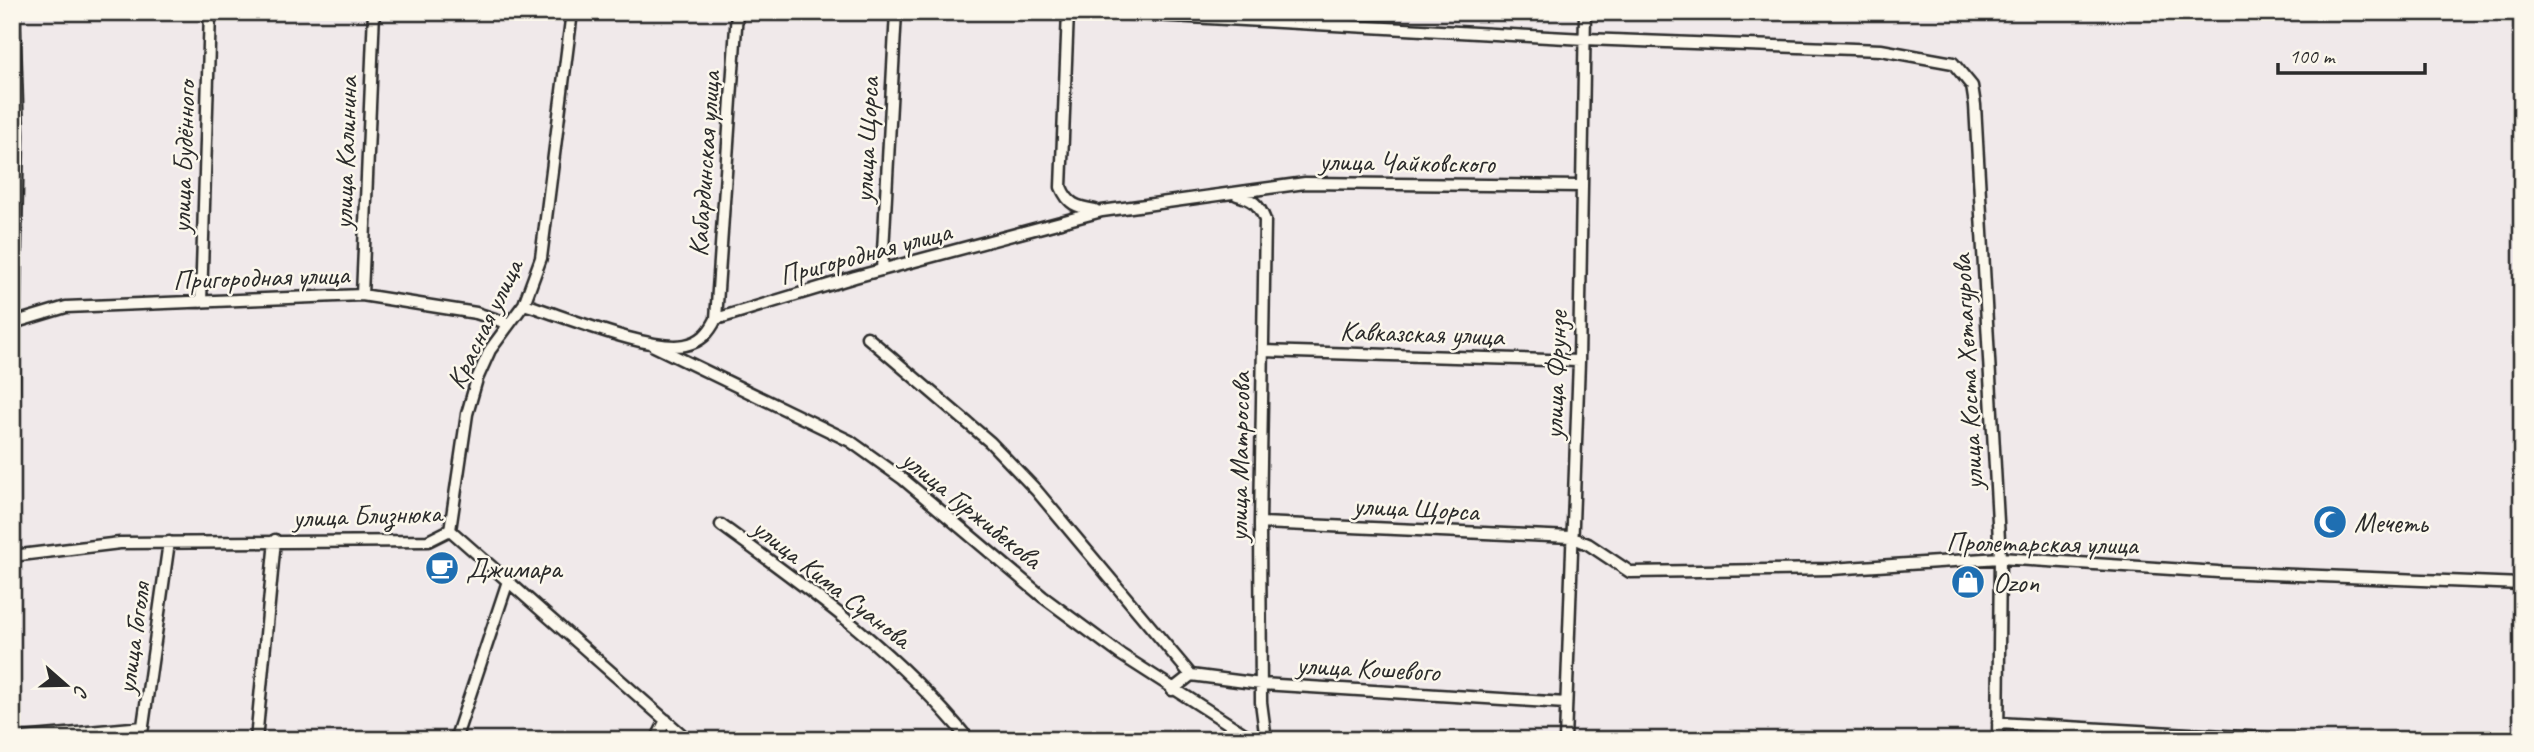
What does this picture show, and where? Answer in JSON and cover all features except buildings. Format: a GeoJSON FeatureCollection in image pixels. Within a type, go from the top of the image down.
{"type":"FeatureCollection","features":[{"type":"Feature","properties":{"kind":"street"},"geometry":{"type":"LineString","coordinates":[[12,438],[18,135],[14,12]]}},
{"type":"Feature","properties":{"kind":"street","name":"улица Будённого"},"geometry":{"type":"LineString","coordinates":[[201,302],[210,12]]}},
{"type":"Feature","properties":{"kind":"street","name":"улица Калинина"},"geometry":{"type":"LineString","coordinates":[[362,295],[374,12]]}},
{"type":"Feature","properties":{"kind":"street","name":"Красная улица"},"geometry":{"type":"LineString","coordinates":[[450,530],[470,402],[490,350],[524,304],[538,270],[547,224],[572,12]]}},
{"type":"Feature","properties":{"kind":"street","name":"Кабардинская улица"},"geometry":{"type":"LineString","coordinates":[[716,318],[737,12]]}},
{"type":"Feature","properties":{"kind":"street","name":"улица Щорса"},"geometry":{"type":"LineString","coordinates":[[882,270],[896,12]]}},
{"type":"Feature","properties":{"kind":"street"},"geometry":{"type":"LineString","coordinates":[[1069,12],[1061,187],[1067,201],[1079,208],[1102,211]]}},
{"type":"Feature","properties":{"kind":"street"},"geometry":{"type":"LineString","coordinates":[[1099,12],[1585,39]]}},
{"type":"Feature","properties":{"kind":"street","name":"улица Фрунзе"},"geometry":{"type":"LineString","coordinates":[[1565,740],[1579,361],[1585,12]]}},
{"type":"Feature","properties":{"kind":"street","name":"улица Коста Хетагурова"},"geometry":{"type":"LineString","coordinates":[[1585,39],[1881,50],[1953,62],[1972,86],[2000,558],[1998,740]]}},
{"type":"Feature","properties":{"kind":"street","name":"улица Чайковского"},"geometry":{"type":"LineString","coordinates":[[1233,194],[1305,183],[1582,186]]}},
{"type":"Feature","properties":{"kind":"street","name":"Пригородная улица"},"geometry":{"type":"LineString","coordinates":[[716,318],[1102,211],[1233,194]]}},
{"type":"Feature","properties":{"kind":"street","name":"улица Матросова"},"geometry":{"type":"LineString","coordinates":[[1233,194],[1250,199],[1261,207],[1265,219],[1260,523],[1261,684],[1266,740]]}},
{"type":"Feature","properties":{"kind":"street","name":"Пригородная улица"},"geometry":{"type":"LineString","coordinates":[[16,321],[66,307],[362,295],[476,313],[508,323]]}},
{"type":"Feature","properties":{"kind":"street"},"geometry":{"type":"LineString","coordinates":[[524,304],[646,342],[682,346],[699,341],[710,331],[716,318]]}},
{"type":"Feature","properties":{"kind":"street","name":"улица Гуржибекова"},"geometry":{"type":"LineString","coordinates":[[867,337],[990,442],[1036,490],[1191,675]]}},
{"type":"Feature","properties":{"kind":"street","name":"улица Гуржибекова"},"geometry":{"type":"LineString","coordinates":[[646,342],[850,441],[903,480],[1043,597],[1172,690],[1254,740]]}},
{"type":"Feature","properties":{"kind":"street","name":"Кавказская улица"},"geometry":{"type":"LineString","coordinates":[[1263,351],[1579,361]]}},
{"type":"Feature","properties":{"kind":"street","name":"улица Щорса"},"geometry":{"type":"LineString","coordinates":[[1260,523],[1571,537]]}},
{"type":"Feature","properties":{"kind":"street","name":"улица Кима Суанова"},"geometry":{"type":"LineString","coordinates":[[721,525],[870,637],[936,700],[969,740]]}},
{"type":"Feature","properties":{"kind":"street","name":"улица Близнюка"},"geometry":{"type":"LineString","coordinates":[[12,556],[120,543],[428,541],[450,530],[688,740]]}},
{"type":"Feature","properties":{"kind":"street","name":"Пролетарская улица"},"geometry":{"type":"LineString","coordinates":[[1571,537],[1630,572],[1831,569],[2000,558],[2522,584]]}},
{"type":"Feature","properties":{"kind":"street"},"geometry":{"type":"LineString","coordinates":[[257,740],[275,540]]}},
{"type":"Feature","properties":{"kind":"street","name":"улица Гоголя"},"geometry":{"type":"LineString","coordinates":[[141,740],[169,542]]}},
{"type":"Feature","properties":{"kind":"street"},"geometry":{"type":"LineString","coordinates":[[455,740],[508,581]]}},
{"type":"Feature","properties":{"kind":"street"},"geometry":{"type":"LineString","coordinates":[[1172,690],[1191,675]]}},
{"type":"Feature","properties":{"kind":"street","name":"улица Кошевого"},"geometry":{"type":"LineString","coordinates":[[1191,675],[1261,684],[1566,703]]}},
{"type":"Feature","properties":{"kind":"street"},"geometry":{"type":"LineString","coordinates":[[656,740],[666,720]]}},
{"type":"Feature","properties":{"kind":"street"},"geometry":{"type":"LineString","coordinates":[[1998,723],[2296,740]]}},
{"type":"Feature","properties":{"kind":"street"},"geometry":{"type":"LineString","coordinates":[[12,739],[143,727]]}},
{"type":"Feature","properties":{"kind":"place","name":"Мечеть"},"geometry":{"type":"Point","coordinates":[2330,522]}},
{"type":"Feature","properties":{"kind":"place","name":"Джимара"},"geometry":{"type":"Point","coordinates":[442,568]}},
{"type":"Feature","properties":{"kind":"place","name":"Ozon"},"geometry":{"type":"Point","coordinates":[1968,582]}}]}
